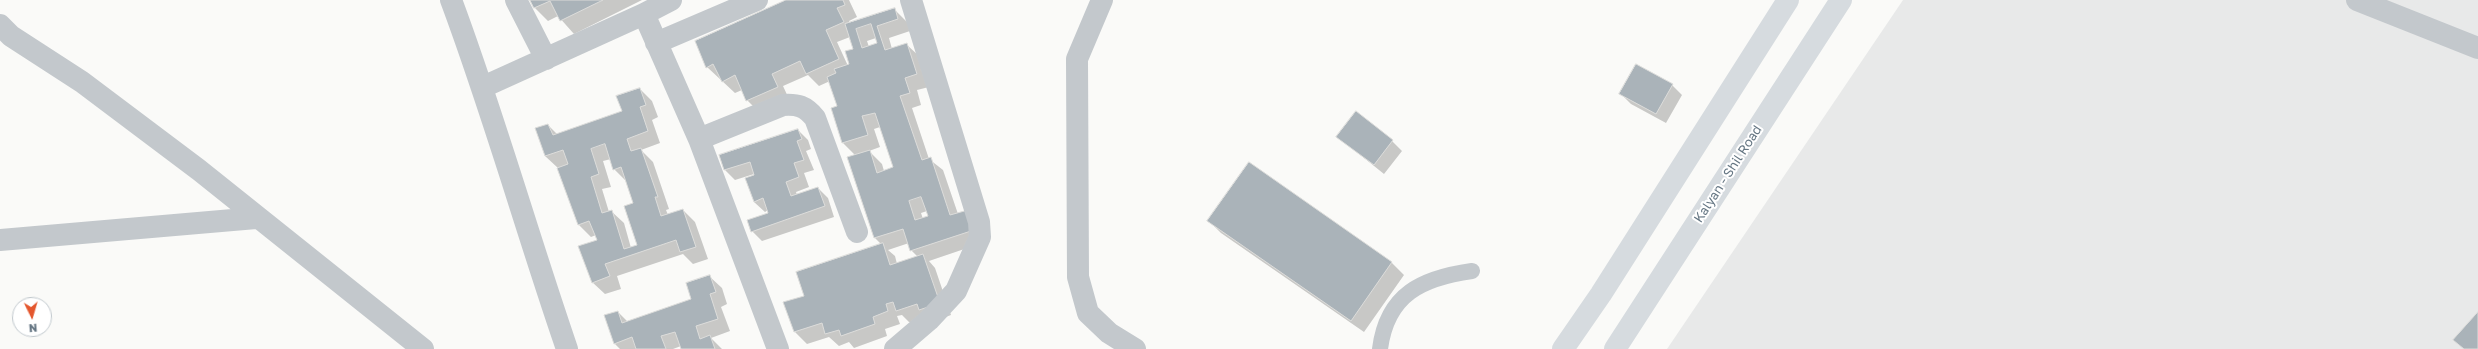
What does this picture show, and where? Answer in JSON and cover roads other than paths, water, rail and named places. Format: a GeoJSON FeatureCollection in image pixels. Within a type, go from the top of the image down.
{"type":"FeatureCollection","features":[{"type":"Feature","properties":{"kind":"main road"},"geometry":{"type":"LineString","coordinates":[[1563,349],[1601,294],[1788,0]]}},
{"type":"Feature","properties":{"kind":"main road","name":"Kalyan - Shil Road"},"geometry":{"type":"LineString","coordinates":[[1615,349],[1841,0]]}},
{"type":"Feature","properties":{"kind":"street"},"geometry":{"type":"LineString","coordinates":[[451,0],[483,87],[524,222],[567,349]]}},
{"type":"Feature","properties":{"kind":"street"},"geometry":{"type":"LineString","coordinates":[[516,0],[546,59]]}},
{"type":"Feature","properties":{"kind":"street"},"geometry":{"type":"LineString","coordinates":[[483,87],[644,14],[671,0]]}},
{"type":"Feature","properties":{"kind":"street"},"geometry":{"type":"LineString","coordinates":[[656,43],[757,0]]}},
{"type":"Feature","properties":{"kind":"street"},"geometry":{"type":"LineString","coordinates":[[895,349],[929,320],[956,292],[980,237],[979,222],[911,0]]}},
{"type":"Feature","properties":{"kind":"street"},"geometry":{"type":"LineString","coordinates":[[1102,0],[1076,59],[1078,277],[1088,313],[1109,333],[1135,349]]}},
{"type":"Feature","properties":{"kind":"street"},"geometry":{"type":"LineString","coordinates":[[2357,0],[2478,48]]}},
{"type":"Feature","properties":{"kind":"street"},"geometry":{"type":"LineString","coordinates":[[644,14],[700,139],[778,349]]}},
{"type":"Feature","properties":{"kind":"street"},"geometry":{"type":"LineString","coordinates":[[0,25],[11,36],[82,82],[199,170],[256,218],[423,349]]}},
{"type":"Feature","properties":{"kind":"street"},"geometry":{"type":"LineString","coordinates":[[700,139],[783,105],[796,104],[807,108],[815,118],[857,232]]}},
{"type":"Feature","properties":{"kind":"street"},"geometry":{"type":"LineString","coordinates":[[0,240],[256,218]]}},
{"type":"Feature","properties":{"kind":"lane"},"geometry":{"type":"LineString","coordinates":[[1380,349],[1382,331],[1395,306],[1414,288],[1443,275],[1472,271]]}}]}
